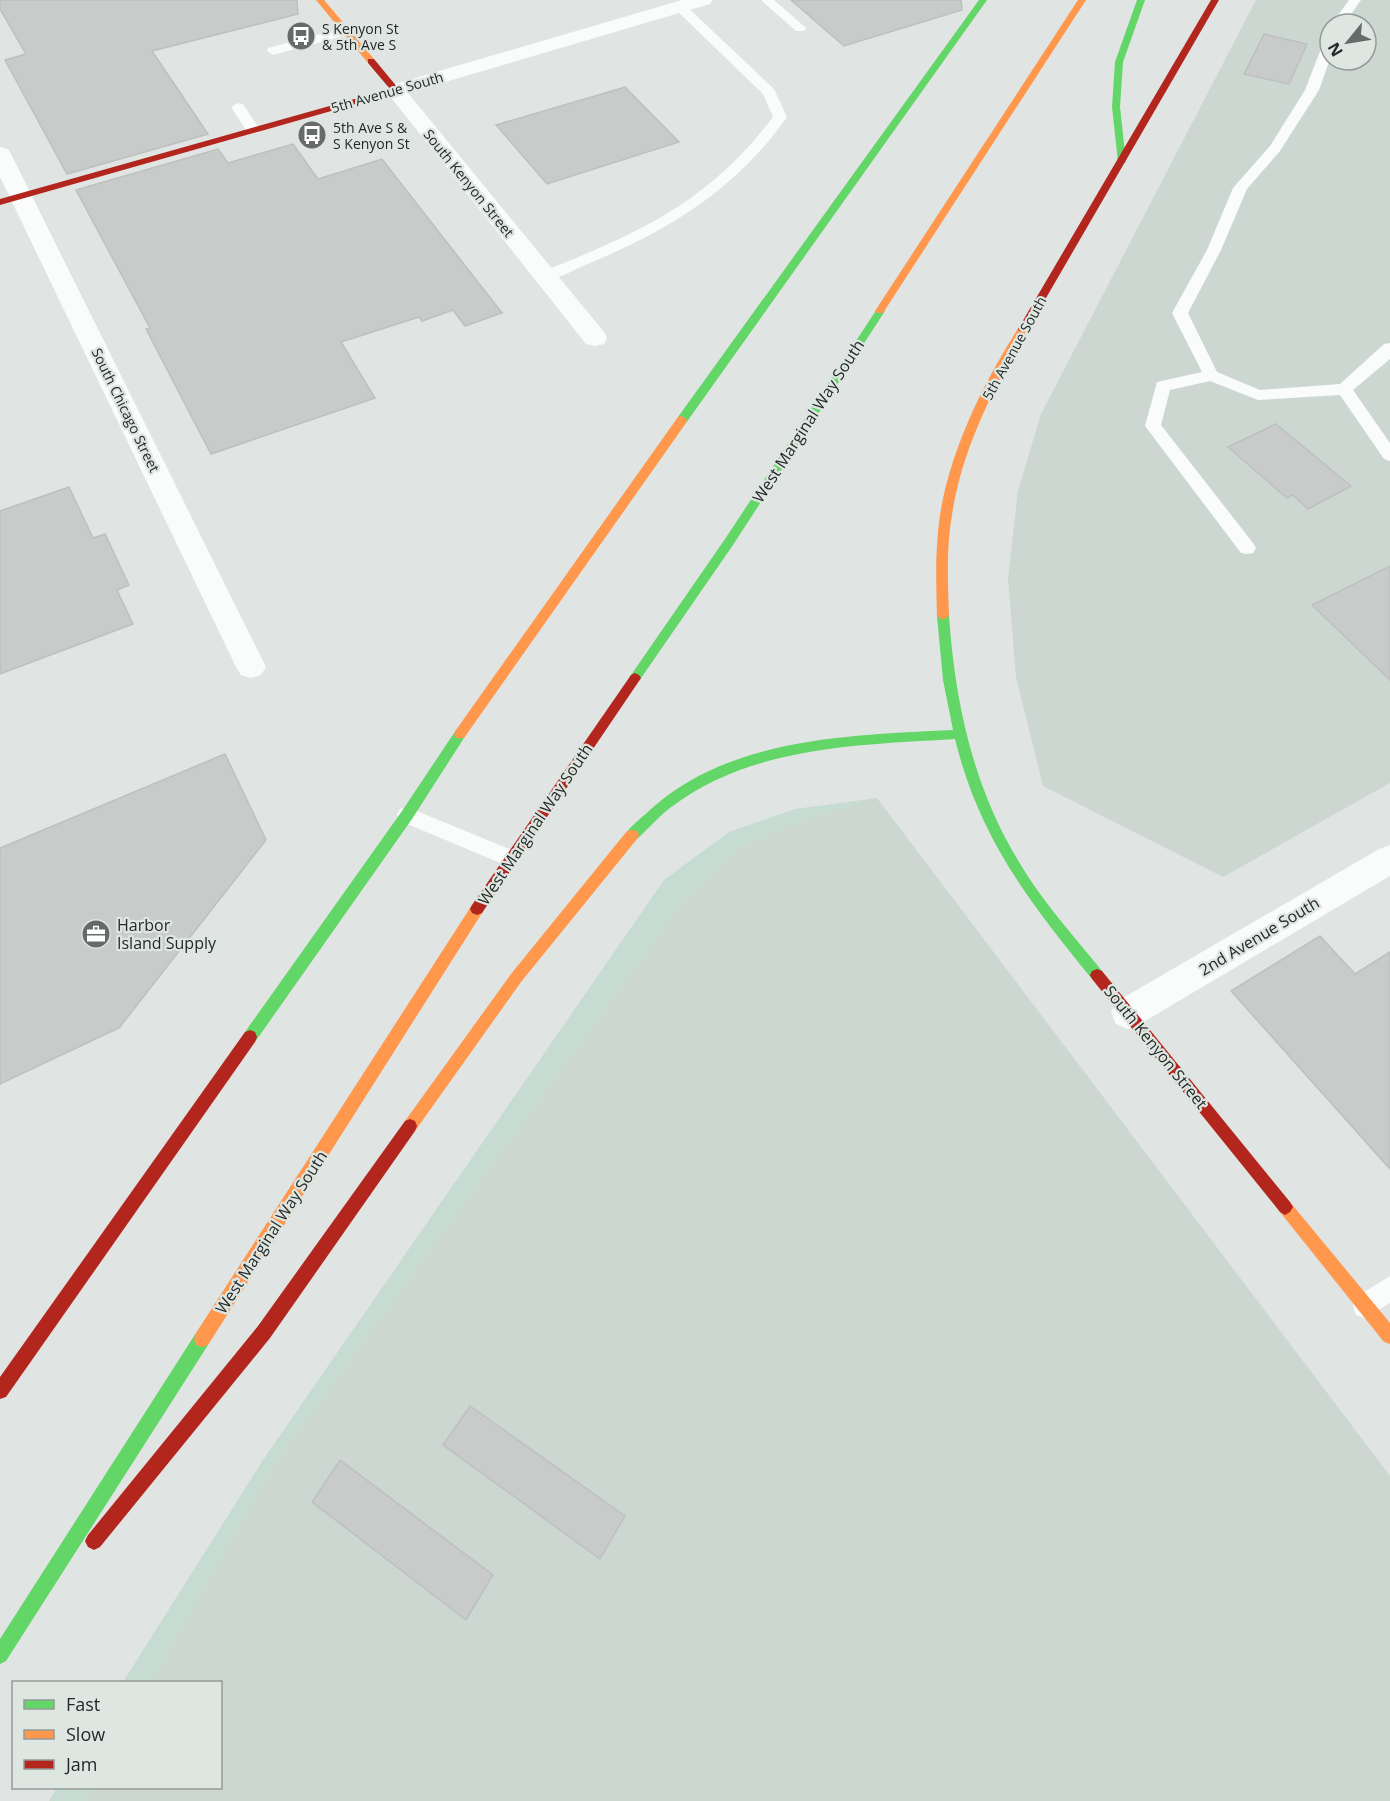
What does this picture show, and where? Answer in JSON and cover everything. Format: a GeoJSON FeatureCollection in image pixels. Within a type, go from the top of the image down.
{"type":"FeatureCollection","features":[{"type":"Feature","properties":{"kind":"main road","name":"South Kenyon Street"},"geometry":{"type":"LineString","coordinates":[[320,0],[395,90]]}},
{"type":"Feature","properties":{"kind":"main road"},"geometry":{"type":"LineString","coordinates":[[0,1391],[407,815],[483,699],[983,0]]}},
{"type":"Feature","properties":{"kind":"main road","name":"West Marginal Way South"},"geometry":{"type":"LineString","coordinates":[[0,1656],[510,858],[729,542],[1082,0]]}},
{"type":"Feature","properties":{"kind":"main road"},"geometry":{"type":"LineString","coordinates":[[1122,162],[1116,106],[1119,62],[1141,0]]}},
{"type":"Feature","properties":{"kind":"main road","name":"5th Avenue South"},"geometry":{"type":"LineString","coordinates":[[962,734],[941,607],[941,562],[946,513],[974,420],[999,370],[1215,0]]}},
{"type":"Feature","properties":{"kind":"main road","name":"5th Avenue South"},"geometry":{"type":"LineString","coordinates":[[11,199],[395,90]]}},
{"type":"Feature","properties":{"kind":"main road","name":"South Kenyon Street"},"geometry":{"type":"LineString","coordinates":[[962,734],[979,796],[1006,853],[1032,894],[1390,1336]]}},
{"type":"Feature","properties":{"kind":"main road"},"geometry":{"type":"LineString","coordinates":[[0,1656],[264,1332],[516,978],[627,840],[650,815],[724,770],[763,756],[832,742],[962,734]]}},
{"type":"Feature","properties":{"kind":"street","name":"5th Avenue South"},"geometry":{"type":"LineString","coordinates":[[395,90],[696,2]]}},
{"type":"Feature","properties":{"kind":"street","name":"South Kenyon Street"},"geometry":{"type":"LineString","coordinates":[[395,90],[595,338]]}},
{"type":"Feature","properties":{"kind":"street","name":"South Chicago Street"},"geometry":{"type":"LineString","coordinates":[[0,154],[11,199],[251,667]]}},
{"type":"Feature","properties":{"kind":"street","name":"2nd Avenue South"},"geometry":{"type":"LineString","coordinates":[[1128,1013],[1390,859]]}},
{"type":"Feature","properties":{"kind":"lane"},"geometry":{"type":"LineString","coordinates":[[769,0],[800,28]]}},
{"type":"Feature","properties":{"kind":"lane"},"geometry":{"type":"LineString","coordinates":[[545,276],[656,228],[706,194],[766,136],[780,117],[769,92],[696,2]]}},
{"type":"Feature","properties":{"kind":"lane"},"geometry":{"type":"LineString","coordinates":[[273,51],[347,31]]}},
{"type":"Feature","properties":{"kind":"lane"},"geometry":{"type":"LineString","coordinates":[[1211,375],[1180,313],[1214,250],[1240,188],[1275,148],[1312,90],[1319,72]]}},
{"type":"Feature","properties":{"kind":"lane"},"geometry":{"type":"LineString","coordinates":[[238,107],[253,130]]}},
{"type":"Feature","properties":{"kind":"lane"},"geometry":{"type":"LineString","coordinates":[[1246,548],[1153,426],[1163,386],[1211,375],[1258,395],[1344,389],[1390,348]]}},
{"type":"Feature","properties":{"kind":"lane"},"geometry":{"type":"LineString","coordinates":[[1344,389],[1390,455]]}},
{"type":"Feature","properties":{"kind":"lane"},"geometry":{"type":"LineString","coordinates":[[407,815],[510,858]]}},
{"type":"Feature","properties":{"kind":"lane"},"geometry":{"type":"LineString","coordinates":[[1365,1306],[1390,1288]]}},
{"type":"Feature","properties":{"kind":"shaded area"},"geometry":{"type":"Polygon","coordinates":[[[1256,0],[1390,0],[1390,783],[1223,877],[1043,786],[1016,677],[1008,578],[1018,491],[1041,414],[1256,0]]]}},
{"type":"Feature","properties":{"kind":"shaded area"},"geometry":{"type":"Polygon","coordinates":[[[877,798],[1390,1476],[1390,1801],[83,1801],[90,1789],[222,1789],[222,1681],[152,1681],[273,1467],[685,899],[742,847],[801,821],[877,798]]]}},
{"type":"Feature","properties":{"kind":"green space"},"geometry":{"type":"Polygon","coordinates":[[[878,798],[801,821],[742,847],[685,899],[273,1467],[152,1681],[124,1681],[263,1460],[664,880],[729,832],[795,809],[878,798]]]}},
{"type":"Feature","properties":{"kind":"green space"},"geometry":{"type":"Polygon","coordinates":[[[56,1789],[90,1789],[83,1801],[49,1801],[56,1789]]]}},
{"type":"Feature","properties":{"kind":"building"},"geometry":{"type":"Polygon","coordinates":[[[0,0],[297,0],[298,14],[152,51],[208,134],[67,174],[5,60],[26,54],[0,9],[0,0]]]}},
{"type":"Feature","properties":{"kind":"building"},"geometry":{"type":"Polygon","coordinates":[[[791,0],[961,0],[962,10],[844,46],[791,0]]]}},
{"type":"Feature","properties":{"kind":"building"},"geometry":{"type":"Polygon","coordinates":[[[1264,34],[1307,44],[1289,84],[1244,74],[1264,34]]]}},
{"type":"Feature","properties":{"kind":"building"},"geometry":{"type":"Polygon","coordinates":[[[625,87],[679,142],[547,184],[496,125],[625,87]]]}},
{"type":"Feature","properties":{"kind":"building"},"geometry":{"type":"Polygon","coordinates":[[[293,144],[318,179],[382,159],[502,313],[465,326],[453,310],[422,321],[419,317],[341,342],[375,398],[211,454],[146,329],[150,328],[76,190],[218,149],[228,163],[293,144]]]}},
{"type":"Feature","properties":{"kind":"building"},"geometry":{"type":"Polygon","coordinates":[[[1276,424],[1351,486],[1308,509],[1293,495],[1287,498],[1228,447],[1276,424]]]}},
{"type":"Feature","properties":{"kind":"building"},"geometry":{"type":"Polygon","coordinates":[[[69,487],[93,538],[105,534],[129,585],[117,590],[133,624],[0,674],[0,511],[69,487]]]}},
{"type":"Feature","properties":{"kind":"building"},"geometry":{"type":"Polygon","coordinates":[[[1390,566],[1390,680],[1312,605],[1390,566]]]}},
{"type":"Feature","properties":{"kind":"building","name":"Harbor Island Supply"},"geometry":{"type":"Polygon","coordinates":[[[225,754],[266,840],[119,1028],[0,1084],[0,848],[225,754]]]}},
{"type":"Feature","properties":{"kind":"building"},"geometry":{"type":"Polygon","coordinates":[[[1320,936],[1355,974],[1390,952],[1390,1169],[1231,991],[1320,936]]]}},
{"type":"Feature","properties":{"kind":"building"},"geometry":{"type":"Polygon","coordinates":[[[470,1406],[625,1516],[600,1559],[443,1445],[470,1406]]]}},
{"type":"Feature","properties":{"kind":"building"},"geometry":{"type":"Polygon","coordinates":[[[340,1460],[493,1575],[466,1620],[312,1502],[340,1460]]]}},
{"type":"Feature","properties":{"kind":"traffic: fast"},"geometry":{"type":"LineString","coordinates":[[682,420],[983,0]]}},
{"type":"Feature","properties":{"kind":"traffic: fast"},"geometry":{"type":"LineString","coordinates":[[1122,162],[1116,107],[1119,62],[1141,0]]}},
{"type":"Feature","properties":{"kind":"traffic: fast"},"geometry":{"type":"LineString","coordinates":[[635,678],[729,542],[880,311]]}},
{"type":"Feature","properties":{"kind":"traffic: fast"},"geometry":{"type":"LineString","coordinates":[[943,616],[945,648],[955,713],[984,807],[1022,880],[1097,975]]}},
{"type":"Feature","properties":{"kind":"traffic: fast"},"geometry":{"type":"LineString","coordinates":[[250,1037],[407,815],[460,734]]}},
{"type":"Feature","properties":{"kind":"traffic: fast"},"geometry":{"type":"LineString","coordinates":[[632,835],[666,804],[703,781],[743,764],[785,752],[828,744],[962,734]]}},
{"type":"Feature","properties":{"kind":"traffic: fast"},"geometry":{"type":"LineString","coordinates":[[0,1655],[202,1339]]}},
{"type":"Feature","properties":{"kind":"traffic: slow"},"geometry":{"type":"LineString","coordinates":[[320,0],[371,61]]}},
{"type":"Feature","properties":{"kind":"traffic: slow"},"geometry":{"type":"LineString","coordinates":[[880,311],[1082,0]]}},
{"type":"Feature","properties":{"kind":"traffic: slow"},"geometry":{"type":"LineString","coordinates":[[943,616],[944,527],[957,466],[986,395],[1023,329]]}},
{"type":"Feature","properties":{"kind":"traffic: slow"},"geometry":{"type":"LineString","coordinates":[[460,734],[682,420]]}},
{"type":"Feature","properties":{"kind":"traffic: slow"},"geometry":{"type":"LineString","coordinates":[[410,1126],[516,978],[632,835]]}},
{"type":"Feature","properties":{"kind":"traffic: slow"},"geometry":{"type":"LineString","coordinates":[[202,1339],[477,909]]}},
{"type":"Feature","properties":{"kind":"traffic: slow"},"geometry":{"type":"LineString","coordinates":[[1285,1207],[1390,1336]]}},
{"type":"Feature","properties":{"kind":"traffic: jam"},"geometry":{"type":"LineString","coordinates":[[1023,329],[1215,0]]}},
{"type":"Feature","properties":{"kind":"traffic: jam"},"geometry":{"type":"LineString","coordinates":[[0,202],[395,90],[371,61]]}},
{"type":"Feature","properties":{"kind":"traffic: jam"},"geometry":{"type":"LineString","coordinates":[[477,909],[635,678]]}},
{"type":"Feature","properties":{"kind":"traffic: jam"},"geometry":{"type":"LineString","coordinates":[[1097,975],[1285,1207]]}},
{"type":"Feature","properties":{"kind":"traffic: jam"},"geometry":{"type":"LineString","coordinates":[[0,1391],[250,1037]]}},
{"type":"Feature","properties":{"kind":"traffic: jam"},"geometry":{"type":"LineString","coordinates":[[94,1541],[264,1332],[410,1126]]}},
{"type":"Feature","properties":{"kind":"place","name":"S Kenyon St & 5th Ave S"},"geometry":{"type":"Point","coordinates":[301,36]}},
{"type":"Feature","properties":{"kind":"place","name":"5th Ave S & S Kenyon St"},"geometry":{"type":"Point","coordinates":[312,135]}},
{"type":"Feature","properties":{"kind":"place","name":"Harbor Island Supply"},"geometry":{"type":"Point","coordinates":[96,934]}}]}
